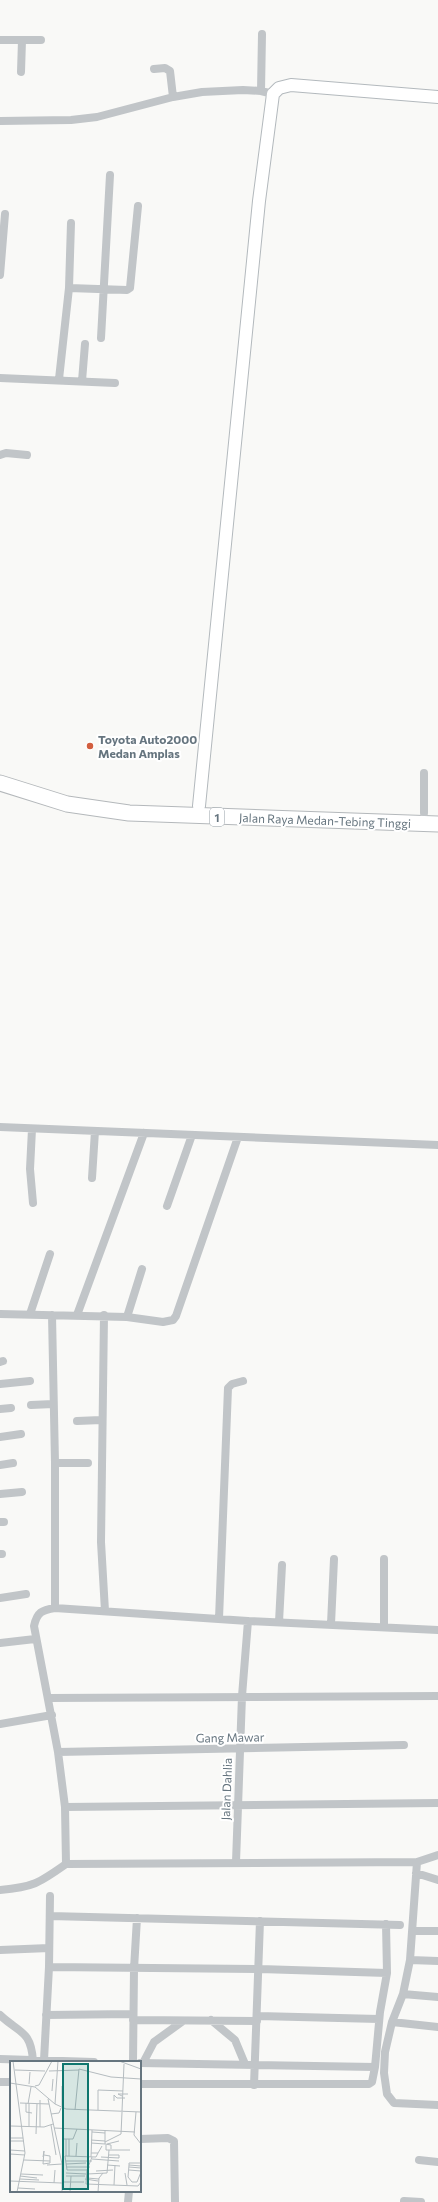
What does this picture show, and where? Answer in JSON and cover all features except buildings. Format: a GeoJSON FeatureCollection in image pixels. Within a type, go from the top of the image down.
{"type":"FeatureCollection","features":[{"type":"Feature","properties":{"kind":"highway","name":"Jalan Raya Medan-Tebing Tinggi"},"geometry":{"type":"LineString","coordinates":[[0,775],[80,797],[138,804],[431,814]]}},
{"type":"Feature","properties":{"kind":"highway","name":"Jalan Raya Medan-Tebing Tinggi"},"geometry":{"type":"LineString","coordinates":[[0,783],[67,804],[129,813],[438,824]]}},
{"type":"Feature","properties":{"kind":"street"},"geometry":{"type":"LineString","coordinates":[[260,91],[262,34]]}},
{"type":"Feature","properties":{"kind":"street"},"geometry":{"type":"LineString","coordinates":[[0,40],[41,40]]}},
{"type":"Feature","properties":{"kind":"street"},"geometry":{"type":"LineString","coordinates":[[21,72],[22,40]]}},
{"type":"Feature","properties":{"kind":"street"},"geometry":{"type":"LineString","coordinates":[[154,70],[165,68],[170,71],[173,97]]}},
{"type":"Feature","properties":{"kind":"street"},"geometry":{"type":"LineString","coordinates":[[198,806],[259,201],[273,94],[279,88],[291,85],[438,98]]}},
{"type":"Feature","properties":{"kind":"street"},"geometry":{"type":"LineString","coordinates":[[0,121],[97,118],[173,97],[202,92],[260,91],[273,94]]}},
{"type":"Feature","properties":{"kind":"street"},"geometry":{"type":"LineString","coordinates":[[101,338],[110,175]]}},
{"type":"Feature","properties":{"kind":"street"},"geometry":{"type":"LineString","coordinates":[[69,288],[127,290],[130,288],[138,206]]}},
{"type":"Feature","properties":{"kind":"street"},"geometry":{"type":"LineString","coordinates":[[0,275],[4,214]]}},
{"type":"Feature","properties":{"kind":"street"},"geometry":{"type":"LineString","coordinates":[[59,379],[69,288],[71,223]]}},
{"type":"Feature","properties":{"kind":"street"},"geometry":{"type":"LineString","coordinates":[[82,381],[85,344]]}},
{"type":"Feature","properties":{"kind":"street"},"geometry":{"type":"LineString","coordinates":[[0,378],[59,379],[115,383]]}},
{"type":"Feature","properties":{"kind":"street"},"geometry":{"type":"LineString","coordinates":[[0,455],[6,453],[27,455]]}},
{"type":"Feature","properties":{"kind":"street"},"geometry":{"type":"LineString","coordinates":[[424,773],[431,814]]}},
{"type":"Feature","properties":{"kind":"street"},"geometry":{"type":"LineString","coordinates":[[0,1127],[438,1146]]}},
{"type":"Feature","properties":{"kind":"street"},"geometry":{"type":"LineString","coordinates":[[32,1129],[30,1169],[33,1203]]}},
{"type":"Feature","properties":{"kind":"street"},"geometry":{"type":"LineString","coordinates":[[92,1178],[95,1131]]}},
{"type":"Feature","properties":{"kind":"street"},"geometry":{"type":"LineString","coordinates":[[77,1315],[144,1133]]}},
{"type":"Feature","properties":{"kind":"street"},"geometry":{"type":"LineString","coordinates":[[167,1206],[192,1135]]}},
{"type":"Feature","properties":{"kind":"street"},"geometry":{"type":"LineString","coordinates":[[0,1314],[127,1316],[163,1322],[175,1318],[238,1137]]}},
{"type":"Feature","properties":{"kind":"street"},"geometry":{"type":"LineString","coordinates":[[30,1314],[50,1254]]}},
{"type":"Feature","properties":{"kind":"street"},"geometry":{"type":"LineString","coordinates":[[127,1316],[142,1269]]}},
{"type":"Feature","properties":{"kind":"street"},"geometry":{"type":"LineString","coordinates":[[52,1315],[53,1404],[56,1463],[55,1608]]}},
{"type":"Feature","properties":{"kind":"street"},"geometry":{"type":"LineString","coordinates":[[104,1315],[101,1420],[101,1542],[104,1611]]}},
{"type":"Feature","properties":{"kind":"street"},"geometry":{"type":"LineString","coordinates":[[0,1384],[30,1380]]}},
{"type":"Feature","properties":{"kind":"street"},"geometry":{"type":"LineString","coordinates":[[219,1619],[228,1388],[232,1384],[243,1381]]}},
{"type":"Feature","properties":{"kind":"street"},"geometry":{"type":"LineString","coordinates":[[31,1405],[53,1404]]}},
{"type":"Feature","properties":{"kind":"street"},"geometry":{"type":"LineString","coordinates":[[0,1410],[11,1408]]}},
{"type":"Feature","properties":{"kind":"street"},"geometry":{"type":"LineString","coordinates":[[76,1420],[101,1420]]}},
{"type":"Feature","properties":{"kind":"street"},"geometry":{"type":"LineString","coordinates":[[0,1438],[21,1434]]}},
{"type":"Feature","properties":{"kind":"street"},"geometry":{"type":"LineString","coordinates":[[0,1465],[13,1463]]}},
{"type":"Feature","properties":{"kind":"street"},"geometry":{"type":"LineString","coordinates":[[56,1463],[88,1463]]}},
{"type":"Feature","properties":{"kind":"street"},"geometry":{"type":"LineString","coordinates":[[0,1494],[22,1492]]}},
{"type":"Feature","properties":{"kind":"street"},"geometry":{"type":"LineString","coordinates":[[331,1624],[334,1559]]}},
{"type":"Feature","properties":{"kind":"street"},"geometry":{"type":"LineString","coordinates":[[384,1559],[384,1627]]}},
{"type":"Feature","properties":{"kind":"street"},"geometry":{"type":"LineString","coordinates":[[279,1622],[282,1564]]}},
{"type":"Feature","properties":{"kind":"street"},"geometry":{"type":"LineString","coordinates":[[0,1598],[26,1594]]}},
{"type":"Feature","properties":{"kind":"street"},"geometry":{"type":"LineString","coordinates":[[66,1864],[65,1806],[58,1752],[36,1639],[36,1616],[40,1611],[55,1608],[248,1621],[438,1630]]}},
{"type":"Feature","properties":{"kind":"street","name":"Jalan Dahlia"},"geometry":{"type":"LineString","coordinates":[[236,1862],[242,1696],[248,1621]]}},
{"type":"Feature","properties":{"kind":"street"},"geometry":{"type":"LineString","coordinates":[[0,1643],[36,1639]]}},
{"type":"Feature","properties":{"kind":"street"},"geometry":{"type":"LineString","coordinates":[[48,1698],[438,1696]]}},
{"type":"Feature","properties":{"kind":"street"},"geometry":{"type":"LineString","coordinates":[[0,1724],[52,1715]]}},
{"type":"Feature","properties":{"kind":"street","name":"Gang Mawar"},"geometry":{"type":"LineString","coordinates":[[58,1752],[404,1745]]}},
{"type":"Feature","properties":{"kind":"street"},"geometry":{"type":"LineString","coordinates":[[65,1806],[438,1803]]}},
{"type":"Feature","properties":{"kind":"street"},"geometry":{"type":"LineString","coordinates":[[0,1890],[32,1886],[66,1864],[417,1862],[438,1855]]}},
{"type":"Feature","properties":{"kind":"street"},"geometry":{"type":"LineString","coordinates":[[417,1862],[410,1960],[403,1994],[392,2022],[385,2052],[384,2073],[387,2094],[394,2103],[438,2105]]}},
{"type":"Feature","properties":{"kind":"street"},"geometry":{"type":"LineString","coordinates":[[416,1873],[438,1880]]}},
{"type":"Feature","properties":{"kind":"street"},"geometry":{"type":"LineString","coordinates":[[44,2060],[49,1967],[50,1896]]}},
{"type":"Feature","properties":{"kind":"street"},"geometry":{"type":"LineString","coordinates":[[50,1916],[400,1925]]}},
{"type":"Feature","properties":{"kind":"street"},"geometry":{"type":"LineString","coordinates":[[133,2061],[134,1969],[137,1918]]}},
{"type":"Feature","properties":{"kind":"street"},"geometry":{"type":"LineString","coordinates":[[254,2085],[260,1969],[260,1921]]}},
{"type":"Feature","properties":{"kind":"street"},"geometry":{"type":"LineString","coordinates":[[141,2084],[367,2085],[372,2082],[379,2019],[387,1973],[386,1924]]}},
{"type":"Feature","properties":{"kind":"street"},"geometry":{"type":"LineString","coordinates":[[413,1931],[438,1931]]}},
{"type":"Feature","properties":{"kind":"street"},"geometry":{"type":"LineString","coordinates":[[0,1950],[49,1948]]}},
{"type":"Feature","properties":{"kind":"street"},"geometry":{"type":"LineString","coordinates":[[410,1960],[438,1961]]}},
{"type":"Feature","properties":{"kind":"street"},"geometry":{"type":"LineString","coordinates":[[49,1967],[260,1969],[387,1973]]}},
{"type":"Feature","properties":{"kind":"street"},"geometry":{"type":"LineString","coordinates":[[403,1994],[438,1997]]}},
{"type":"Feature","properties":{"kind":"street"},"geometry":{"type":"LineString","coordinates":[[0,2015],[25,2035],[32,2045],[33,2061]]}},
{"type":"Feature","properties":{"kind":"street"},"geometry":{"type":"LineString","coordinates":[[46,2015],[133,2017],[183,2021],[257,2018],[379,2019]]}},
{"type":"Feature","properties":{"kind":"street"},"geometry":{"type":"LineString","coordinates":[[211,2020],[235,2040],[246,2064]]}},
{"type":"Feature","properties":{"kind":"street"},"geometry":{"type":"LineString","coordinates":[[183,2021],[154,2042],[142,2063],[374,2067]]}},
{"type":"Feature","properties":{"kind":"street"},"geometry":{"type":"LineString","coordinates":[[392,2022],[438,2027]]}},
{"type":"Feature","properties":{"kind":"street"},"geometry":{"type":"LineString","coordinates":[[0,2060],[69,2061]]}},
{"type":"Feature","properties":{"kind":"street"},"geometry":{"type":"LineString","coordinates":[[141,2139],[168,2138],[174,2141],[175,2202]]}},
{"type":"Feature","properties":{"kind":"street"},"geometry":{"type":"LineString","coordinates":[[420,2160],[438,2162]]}},
{"type":"Feature","properties":{"kind":"street"},"geometry":{"type":"LineString","coordinates":[[128,2202],[129,2192]]}},
{"type":"Feature","properties":{"kind":"street"},"geometry":{"type":"LineString","coordinates":[[404,2201],[421,2202]]}},
{"type":"Feature","properties":{"kind":"place","name":"Toyota Auto2000 Medan Amplas"},"geometry":{"type":"Point","coordinates":[90,746]}}]}
